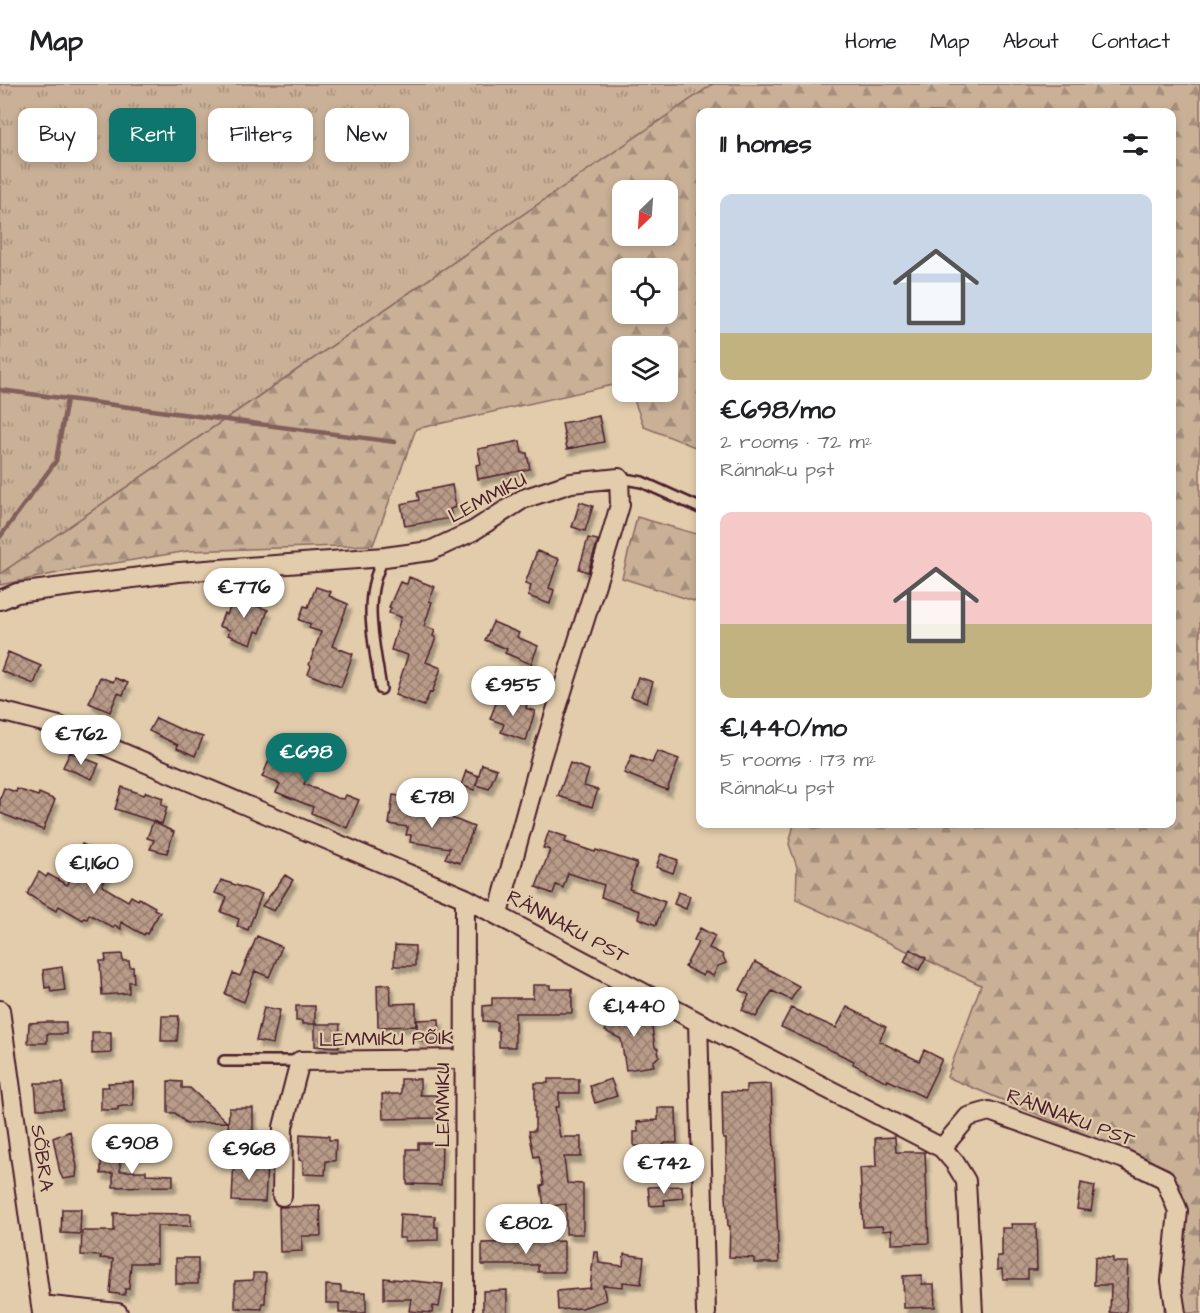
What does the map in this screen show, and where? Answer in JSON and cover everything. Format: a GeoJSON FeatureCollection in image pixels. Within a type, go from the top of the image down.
{"type":"FeatureCollection","features":[{"type":"Feature","properties":{"kind":"street","name":"LEMMIKU"},"geometry":{"type":"LineString","coordinates":[[0,600],[17,593],[179,572],[385,557],[430,551],[473,531],[523,499],[571,483],[619,478]]}},
{"type":"Feature","properties":{"kind":"street"},"geometry":{"type":"LineString","coordinates":[[498,914],[541,758],[620,505],[619,478]]}},
{"type":"Feature","properties":{"kind":"street","name":"RÄNNAKU PST"},"geometry":{"type":"LineString","coordinates":[[0,711],[59,726],[465,898],[942,1148],[968,1117],[988,1111],[1124,1159],[1165,1179],[1178,1211],[1171,1281],[1176,1313]]}},
{"type":"Feature","properties":{"kind":"street","name":"LEMMIKU"},"geometry":{"type":"LineString","coordinates":[[464,1313],[465,898]]}},
{"type":"Feature","properties":{"kind":"street","name":"SÕBRA"},"geometry":{"type":"LineString","coordinates":[[0,1010],[7,1108],[41,1309]]}},
{"type":"Feature","properties":{"kind":"street"},"geometry":{"type":"LineString","coordinates":[[698,1022],[706,1313]]}},
{"type":"Feature","properties":{"kind":"street","name":"LEMMIKU PÕIK"},"geometry":{"type":"LineString","coordinates":[[282,1196],[283,1127],[300,1061],[465,1059]]}},
{"type":"Feature","properties":{"kind":"street"},"geometry":{"type":"LineString","coordinates":[[942,1148],[966,1181],[972,1313]]}},
{"type":"Feature","properties":{"kind":"street"},"geometry":{"type":"LineString","coordinates":[[41,1309],[118,1313]]}},
{"type":"Feature","properties":{"kind":"lane"},"geometry":{"type":"LineString","coordinates":[[619,478],[642,482],[696,506]]}},
{"type":"Feature","properties":{"kind":"lane"},"geometry":{"type":"LineString","coordinates":[[381,689],[372,626],[371,595],[378,567],[385,557]]}},
{"type":"Feature","properties":{"kind":"lane"},"geometry":{"type":"LineString","coordinates":[[224,1061],[300,1061]]}},
{"type":"Feature","properties":{"kind":"green space"},"geometry":{"type":"Polygon","coordinates":[[[0,84],[713,84],[0,574],[0,84]]]}},
{"type":"Feature","properties":{"kind":"green space"},"geometry":{"type":"Polygon","coordinates":[[[713,84],[1200,84],[1200,1313],[1164,1313],[1169,1169],[947,1077],[981,985],[796,900],[797,867],[789,844],[793,828],[1176,828],[1176,108],[696,108],[696,447],[644,427],[635,402],[678,402],[678,336],[612,336],[612,385],[416,429],[373,545],[188,551],[67,571],[0,585],[0,574],[713,84]]]}},
{"type":"Feature","properties":{"kind":"green space"},"geometry":{"type":"Polygon","coordinates":[[[637,517],[696,534],[696,602],[622,578],[637,517]]]}},
{"type":"Feature","properties":{"kind":"building"},"geometry":{"type":"Polygon","coordinates":[[[599,416],[604,442],[567,449],[562,423],[599,416]]]}},
{"type":"Feature","properties":{"kind":"building"},"geometry":{"type":"Polygon","coordinates":[[[520,441],[522,453],[527,453],[530,469],[478,479],[476,465],[481,464],[478,449],[520,441]]]}},
{"type":"Feature","properties":{"kind":"building"},"geometry":{"type":"Polygon","coordinates":[[[452,485],[456,507],[450,509],[452,518],[405,526],[401,504],[419,500],[417,492],[452,485]]]}},
{"type":"Feature","properties":{"kind":"building"},"geometry":{"type":"Polygon","coordinates":[[[580,502],[593,506],[585,531],[572,527],[580,502]]]}},
{"type":"Feature","properties":{"kind":"building"},"geometry":{"type":"Polygon","coordinates":[[[588,538],[598,540],[588,572],[579,569],[588,538]]]}},
{"type":"Feature","properties":{"kind":"building"},"geometry":{"type":"Polygon","coordinates":[[[537,551],[559,559],[549,588],[554,590],[550,604],[528,596],[531,586],[525,584],[537,551]]]}},
{"type":"Feature","properties":{"kind":"building"},"geometry":{"type":"Polygon","coordinates":[[[409,577],[435,587],[429,601],[432,602],[424,626],[435,630],[433,636],[436,638],[426,662],[441,668],[432,693],[430,692],[424,706],[395,695],[408,655],[391,650],[401,617],[389,613],[391,608],[389,607],[400,582],[407,584],[409,577]]]}},
{"type":"Feature","properties":{"kind":"building"},"geometry":{"type":"Polygon","coordinates":[[[316,587],[331,592],[329,596],[348,604],[332,646],[353,654],[341,687],[308,674],[321,632],[309,628],[311,624],[299,620],[304,606],[308,607],[316,587]]]}},
{"type":"Feature","properties":{"kind":"building"},"geometry":{"type":"Polygon","coordinates":[[[235,594],[258,603],[257,606],[268,610],[260,633],[256,631],[251,644],[228,635],[230,630],[219,626],[224,613],[227,615],[235,594]]]}},
{"type":"Feature","properties":{"kind":"building"},"geometry":{"type":"Polygon","coordinates":[[[493,622],[519,633],[517,637],[538,646],[531,664],[505,653],[507,649],[485,640],[493,622]]]}},
{"type":"Feature","properties":{"kind":"building"},"geometry":{"type":"Polygon","coordinates":[[[8,652],[41,666],[34,684],[1,671],[8,652]]]}},
{"type":"Feature","properties":{"kind":"building"},"geometry":{"type":"Polygon","coordinates":[[[100,677],[113,682],[115,678],[128,683],[123,695],[118,693],[110,712],[89,703],[100,677]]]}},
{"type":"Feature","properties":{"kind":"building"},"geometry":{"type":"Polygon","coordinates":[[[638,677],[653,682],[647,702],[631,697],[638,677]]]}},
{"type":"Feature","properties":{"kind":"building"},"geometry":{"type":"Polygon","coordinates":[[[499,695],[527,704],[526,708],[535,711],[526,741],[501,732],[504,724],[490,719],[499,695]]]}},
{"type":"Feature","properties":{"kind":"building"},"geometry":{"type":"Polygon","coordinates":[[[156,718],[203,737],[195,756],[149,731],[156,718]]]}},
{"type":"Feature","properties":{"kind":"building"},"geometry":{"type":"Polygon","coordinates":[[[278,739],[304,748],[303,751],[315,757],[304,784],[337,798],[344,799],[346,795],[359,800],[347,828],[311,813],[313,807],[276,792],[280,784],[262,777],[278,739]]]}},
{"type":"Feature","properties":{"kind":"building"},"geometry":{"type":"Polygon","coordinates":[[[657,751],[679,759],[667,790],[624,773],[632,755],[652,763],[657,751]]]}},
{"type":"Feature","properties":{"kind":"building"},"geometry":{"type":"Polygon","coordinates":[[[70,752],[99,764],[92,779],[63,767],[70,752]]]}},
{"type":"Feature","properties":{"kind":"building"},"geometry":{"type":"Polygon","coordinates":[[[570,763],[589,770],[584,786],[598,790],[592,807],[558,796],[570,763]]]}},
{"type":"Feature","properties":{"kind":"building"},"geometry":{"type":"Polygon","coordinates":[[[482,764],[497,769],[489,789],[476,785],[482,764]]]}},
{"type":"Feature","properties":{"kind":"building"},"geometry":{"type":"Polygon","coordinates":[[[466,771],[479,776],[474,790],[461,785],[466,771]]]}},
{"type":"Feature","properties":{"kind":"building"},"geometry":{"type":"Polygon","coordinates":[[[122,787],[144,795],[146,792],[163,798],[161,805],[167,807],[162,824],[115,809],[122,787]]]}},
{"type":"Feature","properties":{"kind":"building"},"geometry":{"type":"Polygon","coordinates":[[[4,788],[16,792],[17,789],[38,796],[39,793],[55,800],[43,830],[0,813],[0,799],[4,788]]]}},
{"type":"Feature","properties":{"kind":"building"},"geometry":{"type":"Polygon","coordinates":[[[393,795],[406,797],[404,810],[447,816],[474,827],[460,863],[445,858],[450,848],[410,842],[411,835],[406,835],[408,827],[389,824],[393,795]]]}},
{"type":"Feature","properties":{"kind":"building"},"geometry":{"type":"Polygon","coordinates":[[[153,822],[174,832],[167,853],[150,849],[154,840],[147,838],[153,822]]]}},
{"type":"Feature","properties":{"kind":"building"},"geometry":{"type":"Polygon","coordinates":[[[549,831],[567,837],[565,842],[637,863],[629,889],[665,902],[656,925],[638,918],[640,911],[601,897],[604,885],[568,873],[563,888],[556,885],[553,894],[536,887],[550,850],[543,848],[549,831]]]}},
{"type":"Feature","properties":{"kind":"building"},"geometry":{"type":"Polygon","coordinates":[[[82,844],[113,858],[102,886],[128,901],[131,896],[138,900],[139,898],[160,912],[147,934],[144,935],[121,922],[121,929],[115,925],[113,928],[89,914],[87,919],[83,920],[59,906],[56,911],[27,894],[39,872],[46,877],[48,874],[67,885],[82,860],[76,858],[82,844]]]}},
{"type":"Feature","properties":{"kind":"building"},"geometry":{"type":"Polygon","coordinates":[[[661,854],[678,860],[673,873],[656,867],[661,854]]]}},
{"type":"Feature","properties":{"kind":"building"},"geometry":{"type":"Polygon","coordinates":[[[285,875],[293,880],[274,911],[262,906],[285,875]]]}},
{"type":"Feature","properties":{"kind":"building"},"geometry":{"type":"Polygon","coordinates":[[[221,880],[262,894],[248,930],[237,926],[239,919],[221,912],[227,897],[215,893],[221,880]]]}},
{"type":"Feature","properties":{"kind":"building"},"geometry":{"type":"Polygon","coordinates":[[[678,892],[690,896],[686,909],[674,904],[678,892]]]}},
{"type":"Feature","properties":{"kind":"building"},"geometry":{"type":"Polygon","coordinates":[[[700,928],[715,936],[709,948],[722,954],[726,963],[718,966],[713,976],[705,972],[703,976],[685,967],[698,942],[694,940],[700,928]]]}},
{"type":"Feature","properties":{"kind":"building"},"geometry":{"type":"Polygon","coordinates":[[[257,936],[282,947],[269,977],[255,971],[244,1002],[225,994],[233,973],[240,976],[257,936]]]}},
{"type":"Feature","properties":{"kind":"building"},"geometry":{"type":"Polygon","coordinates":[[[395,945],[415,946],[415,966],[394,966],[395,945]]]}},
{"type":"Feature","properties":{"kind":"building"},"geometry":{"type":"Polygon","coordinates":[[[910,949],[926,958],[919,970],[904,962],[910,949]]]}},
{"type":"Feature","properties":{"kind":"building"},"geometry":{"type":"Polygon","coordinates":[[[122,954],[123,961],[129,961],[130,967],[133,967],[134,982],[129,982],[129,993],[102,995],[100,961],[106,961],[105,955],[122,954]]]}},
{"type":"Feature","properties":{"kind":"building"},"geometry":{"type":"Polygon","coordinates":[[[755,962],[799,986],[791,1000],[772,991],[756,1017],[742,1010],[749,995],[740,990],[755,962]]]}},
{"type":"Feature","properties":{"kind":"building"},"geometry":{"type":"Polygon","coordinates":[[[62,967],[65,990],[51,992],[50,987],[45,988],[43,970],[62,967]]]}},
{"type":"Feature","properties":{"kind":"building"},"geometry":{"type":"Polygon","coordinates":[[[390,984],[391,1004],[416,1003],[416,1026],[378,1027],[377,985],[390,984]]]}},
{"type":"Feature","properties":{"kind":"building"},"geometry":{"type":"Polygon","coordinates":[[[533,985],[550,985],[550,989],[572,989],[572,1013],[515,1013],[515,1047],[499,1047],[497,1022],[483,1021],[483,1006],[492,1005],[492,998],[533,998],[533,985]]]}},
{"type":"Feature","properties":{"kind":"building"},"geometry":{"type":"Polygon","coordinates":[[[617,1005],[651,1021],[655,1047],[658,1049],[659,1056],[653,1062],[654,1066],[626,1070],[621,1039],[605,1031],[617,1005]]]}},
{"type":"Feature","properties":{"kind":"building"},"geometry":{"type":"Polygon","coordinates":[[[296,1006],[315,1006],[315,1024],[302,1024],[302,1021],[296,1021],[296,1006]]]}},
{"type":"Feature","properties":{"kind":"building"},"geometry":{"type":"Polygon","coordinates":[[[264,1007],[280,1010],[273,1044],[256,1041],[264,1007]]]}},
{"type":"Feature","properties":{"kind":"building"},"geometry":{"type":"Polygon","coordinates":[[[847,1007],[886,1027],[879,1041],[919,1061],[924,1050],[942,1059],[924,1097],[888,1080],[887,1082],[853,1064],[854,1061],[781,1027],[791,1008],[836,1028],[847,1007]]]}},
{"type":"Feature","properties":{"kind":"building"},"geometry":{"type":"Polygon","coordinates":[[[162,1016],[179,1016],[177,1041],[161,1041],[162,1016]]]}},
{"type":"Feature","properties":{"kind":"building"},"geometry":{"type":"Polygon","coordinates":[[[439,1019],[440,1040],[417,1041],[417,1020],[439,1019]]]}},
{"type":"Feature","properties":{"kind":"building"},"geometry":{"type":"Polygon","coordinates":[[[66,1022],[66,1034],[47,1034],[47,1043],[28,1043],[29,1023],[66,1022]]]}},
{"type":"Feature","properties":{"kind":"building"},"geometry":{"type":"Polygon","coordinates":[[[315,1024],[340,1024],[339,1047],[315,1046],[315,1024]]]}},
{"type":"Feature","properties":{"kind":"building"},"geometry":{"type":"Polygon","coordinates":[[[92,1032],[111,1032],[111,1053],[92,1054],[92,1032]]]}},
{"type":"Feature","properties":{"kind":"building"},"geometry":{"type":"Polygon","coordinates":[[[401,1079],[420,1079],[420,1095],[437,1095],[438,1118],[383,1119],[382,1094],[401,1094],[401,1079]]]}},
{"type":"Feature","properties":{"kind":"building"},"geometry":{"type":"Polygon","coordinates":[[[548,1079],[579,1079],[579,1093],[559,1093],[559,1107],[555,1107],[560,1137],[581,1137],[581,1157],[564,1157],[567,1183],[583,1184],[583,1234],[566,1234],[566,1204],[544,1207],[541,1186],[544,1185],[539,1156],[534,1157],[529,1131],[535,1131],[535,1083],[548,1083],[548,1079]]]}},
{"type":"Feature","properties":{"kind":"building"},"geometry":{"type":"Polygon","coordinates":[[[611,1079],[617,1096],[595,1103],[590,1086],[611,1079]]]}},
{"type":"Feature","properties":{"kind":"building"},"geometry":{"type":"Polygon","coordinates":[[[168,1081],[182,1082],[182,1088],[190,1088],[227,1122],[186,1123],[175,1113],[168,1113],[168,1081]]]}},
{"type":"Feature","properties":{"kind":"building"},"geometry":{"type":"Polygon","coordinates":[[[133,1082],[133,1106],[118,1107],[118,1110],[101,1110],[101,1087],[109,1087],[108,1083],[133,1082]]]}},
{"type":"Feature","properties":{"kind":"building"},"geometry":{"type":"Polygon","coordinates":[[[35,1083],[63,1083],[63,1109],[37,1109],[35,1083]]]}},
{"type":"Feature","properties":{"kind":"building"},"geometry":{"type":"Polygon","coordinates":[[[771,1084],[779,1263],[754,1263],[754,1258],[729,1257],[730,1226],[728,1226],[726,1196],[726,1139],[723,1139],[722,1091],[746,1092],[746,1085],[771,1084]]]}},
{"type":"Feature","properties":{"kind":"building"},"geometry":{"type":"Polygon","coordinates":[[[229,1108],[253,1108],[253,1131],[228,1131],[229,1108]]]}},
{"type":"Feature","properties":{"kind":"building"},"geometry":{"type":"Polygon","coordinates":[[[658,1108],[676,1108],[677,1143],[665,1143],[658,1151],[657,1162],[638,1162],[638,1146],[634,1146],[634,1132],[638,1132],[637,1122],[658,1120],[658,1108]]]}},
{"type":"Feature","properties":{"kind":"building"},"geometry":{"type":"Polygon","coordinates":[[[70,1131],[77,1167],[76,1177],[63,1179],[53,1138],[70,1131]]]}},
{"type":"Feature","properties":{"kind":"building"},"geometry":{"type":"Polygon","coordinates":[[[300,1134],[329,1136],[329,1140],[336,1140],[335,1161],[326,1161],[325,1175],[303,1174],[303,1161],[299,1160],[300,1134]]]}},
{"type":"Feature","properties":{"kind":"building"},"geometry":{"type":"Polygon","coordinates":[[[895,1137],[896,1152],[925,1152],[929,1243],[892,1244],[892,1230],[883,1231],[882,1226],[863,1227],[860,1168],[876,1167],[875,1138],[895,1137]]]}},
{"type":"Feature","properties":{"kind":"building"},"geometry":{"type":"Polygon","coordinates":[[[418,1143],[442,1143],[441,1185],[407,1184],[407,1149],[418,1149],[418,1143]]]}},
{"type":"Feature","properties":{"kind":"building"},"geometry":{"type":"Polygon","coordinates":[[[101,1154],[120,1155],[120,1171],[146,1171],[146,1174],[173,1175],[173,1186],[113,1187],[113,1173],[101,1174],[101,1154]]]}},
{"type":"Feature","properties":{"kind":"building"},"geometry":{"type":"Polygon","coordinates":[[[234,1157],[249,1158],[249,1164],[267,1165],[265,1202],[232,1201],[234,1157]]]}},
{"type":"Feature","properties":{"kind":"building"},"geometry":{"type":"Polygon","coordinates":[[[1081,1183],[1095,1186],[1091,1211],[1077,1209],[1081,1183]]]}},
{"type":"Feature","properties":{"kind":"building"},"geometry":{"type":"Polygon","coordinates":[[[682,1186],[683,1198],[664,1200],[665,1205],[650,1206],[648,1187],[682,1186]]]}},
{"type":"Feature","properties":{"kind":"building"},"geometry":{"type":"Polygon","coordinates":[[[320,1206],[321,1236],[302,1236],[302,1251],[280,1252],[279,1207],[320,1206]]]}},
{"type":"Feature","properties":{"kind":"building"},"geometry":{"type":"Polygon","coordinates":[[[62,1209],[81,1209],[80,1234],[61,1233],[62,1209]]]}},
{"type":"Feature","properties":{"kind":"building"},"geometry":{"type":"Polygon","coordinates":[[[114,1213],[191,1214],[191,1226],[157,1226],[157,1263],[131,1263],[129,1289],[125,1289],[125,1295],[110,1293],[113,1259],[81,1255],[82,1231],[114,1231],[114,1213]]]}},
{"type":"Feature","properties":{"kind":"building"},"geometry":{"type":"Polygon","coordinates":[[[400,1214],[435,1216],[438,1240],[405,1241],[405,1238],[399,1238],[400,1214]]]}},
{"type":"Feature","properties":{"kind":"building"},"geometry":{"type":"Polygon","coordinates":[[[1011,1224],[1036,1224],[1037,1270],[1028,1270],[1028,1279],[1003,1279],[1002,1269],[997,1270],[997,1256],[1002,1256],[1002,1228],[1012,1228],[1011,1224]]]}},
{"type":"Feature","properties":{"kind":"building"},"geometry":{"type":"Polygon","coordinates":[[[564,1241],[564,1272],[538,1272],[538,1265],[482,1265],[482,1243],[564,1241]]]}},
{"type":"Feature","properties":{"kind":"building"},"geometry":{"type":"Polygon","coordinates":[[[594,1252],[598,1252],[599,1263],[623,1266],[624,1254],[644,1257],[641,1284],[623,1282],[623,1287],[603,1285],[606,1300],[582,1308],[558,1310],[557,1291],[590,1288],[594,1252]]]}},
{"type":"Feature","properties":{"kind":"building"},"geometry":{"type":"Polygon","coordinates":[[[1095,1257],[1113,1258],[1113,1262],[1128,1262],[1126,1313],[1110,1313],[1111,1285],[1094,1285],[1095,1257]]]}},
{"type":"Feature","properties":{"kind":"building"},"geometry":{"type":"Polygon","coordinates":[[[176,1258],[198,1258],[198,1284],[176,1284],[176,1258]]]}},
{"type":"Feature","properties":{"kind":"building"},"geometry":{"type":"Polygon","coordinates":[[[253,1273],[266,1273],[265,1303],[262,1303],[262,1309],[235,1308],[235,1281],[253,1280],[253,1273]]]}},
{"type":"Feature","properties":{"kind":"building"},"geometry":{"type":"Polygon","coordinates":[[[922,1275],[922,1284],[934,1284],[935,1307],[904,1308],[903,1276],[922,1275]]]}},
{"type":"Feature","properties":{"kind":"building"},"geometry":{"type":"Polygon","coordinates":[[[384,1278],[443,1284],[439,1307],[433,1306],[432,1313],[409,1311],[411,1299],[384,1299],[384,1278]]]}},
{"type":"Feature","properties":{"kind":"building"},"geometry":{"type":"Polygon","coordinates":[[[326,1285],[341,1286],[341,1292],[366,1292],[366,1313],[339,1313],[339,1303],[326,1303],[326,1285]]]}},
{"type":"Feature","properties":{"kind":"building"},"geometry":{"type":"Polygon","coordinates":[[[507,1290],[507,1313],[483,1313],[483,1291],[507,1290]]]}},
{"type":"Feature","properties":{"kind":"waterway"},"geometry":{"type":"LineString","coordinates":[[0,390],[395,442]]}},
{"type":"Feature","properties":{"kind":"waterway"},"geometry":{"type":"LineString","coordinates":[[0,537],[56,461],[67,399]]}}]}
